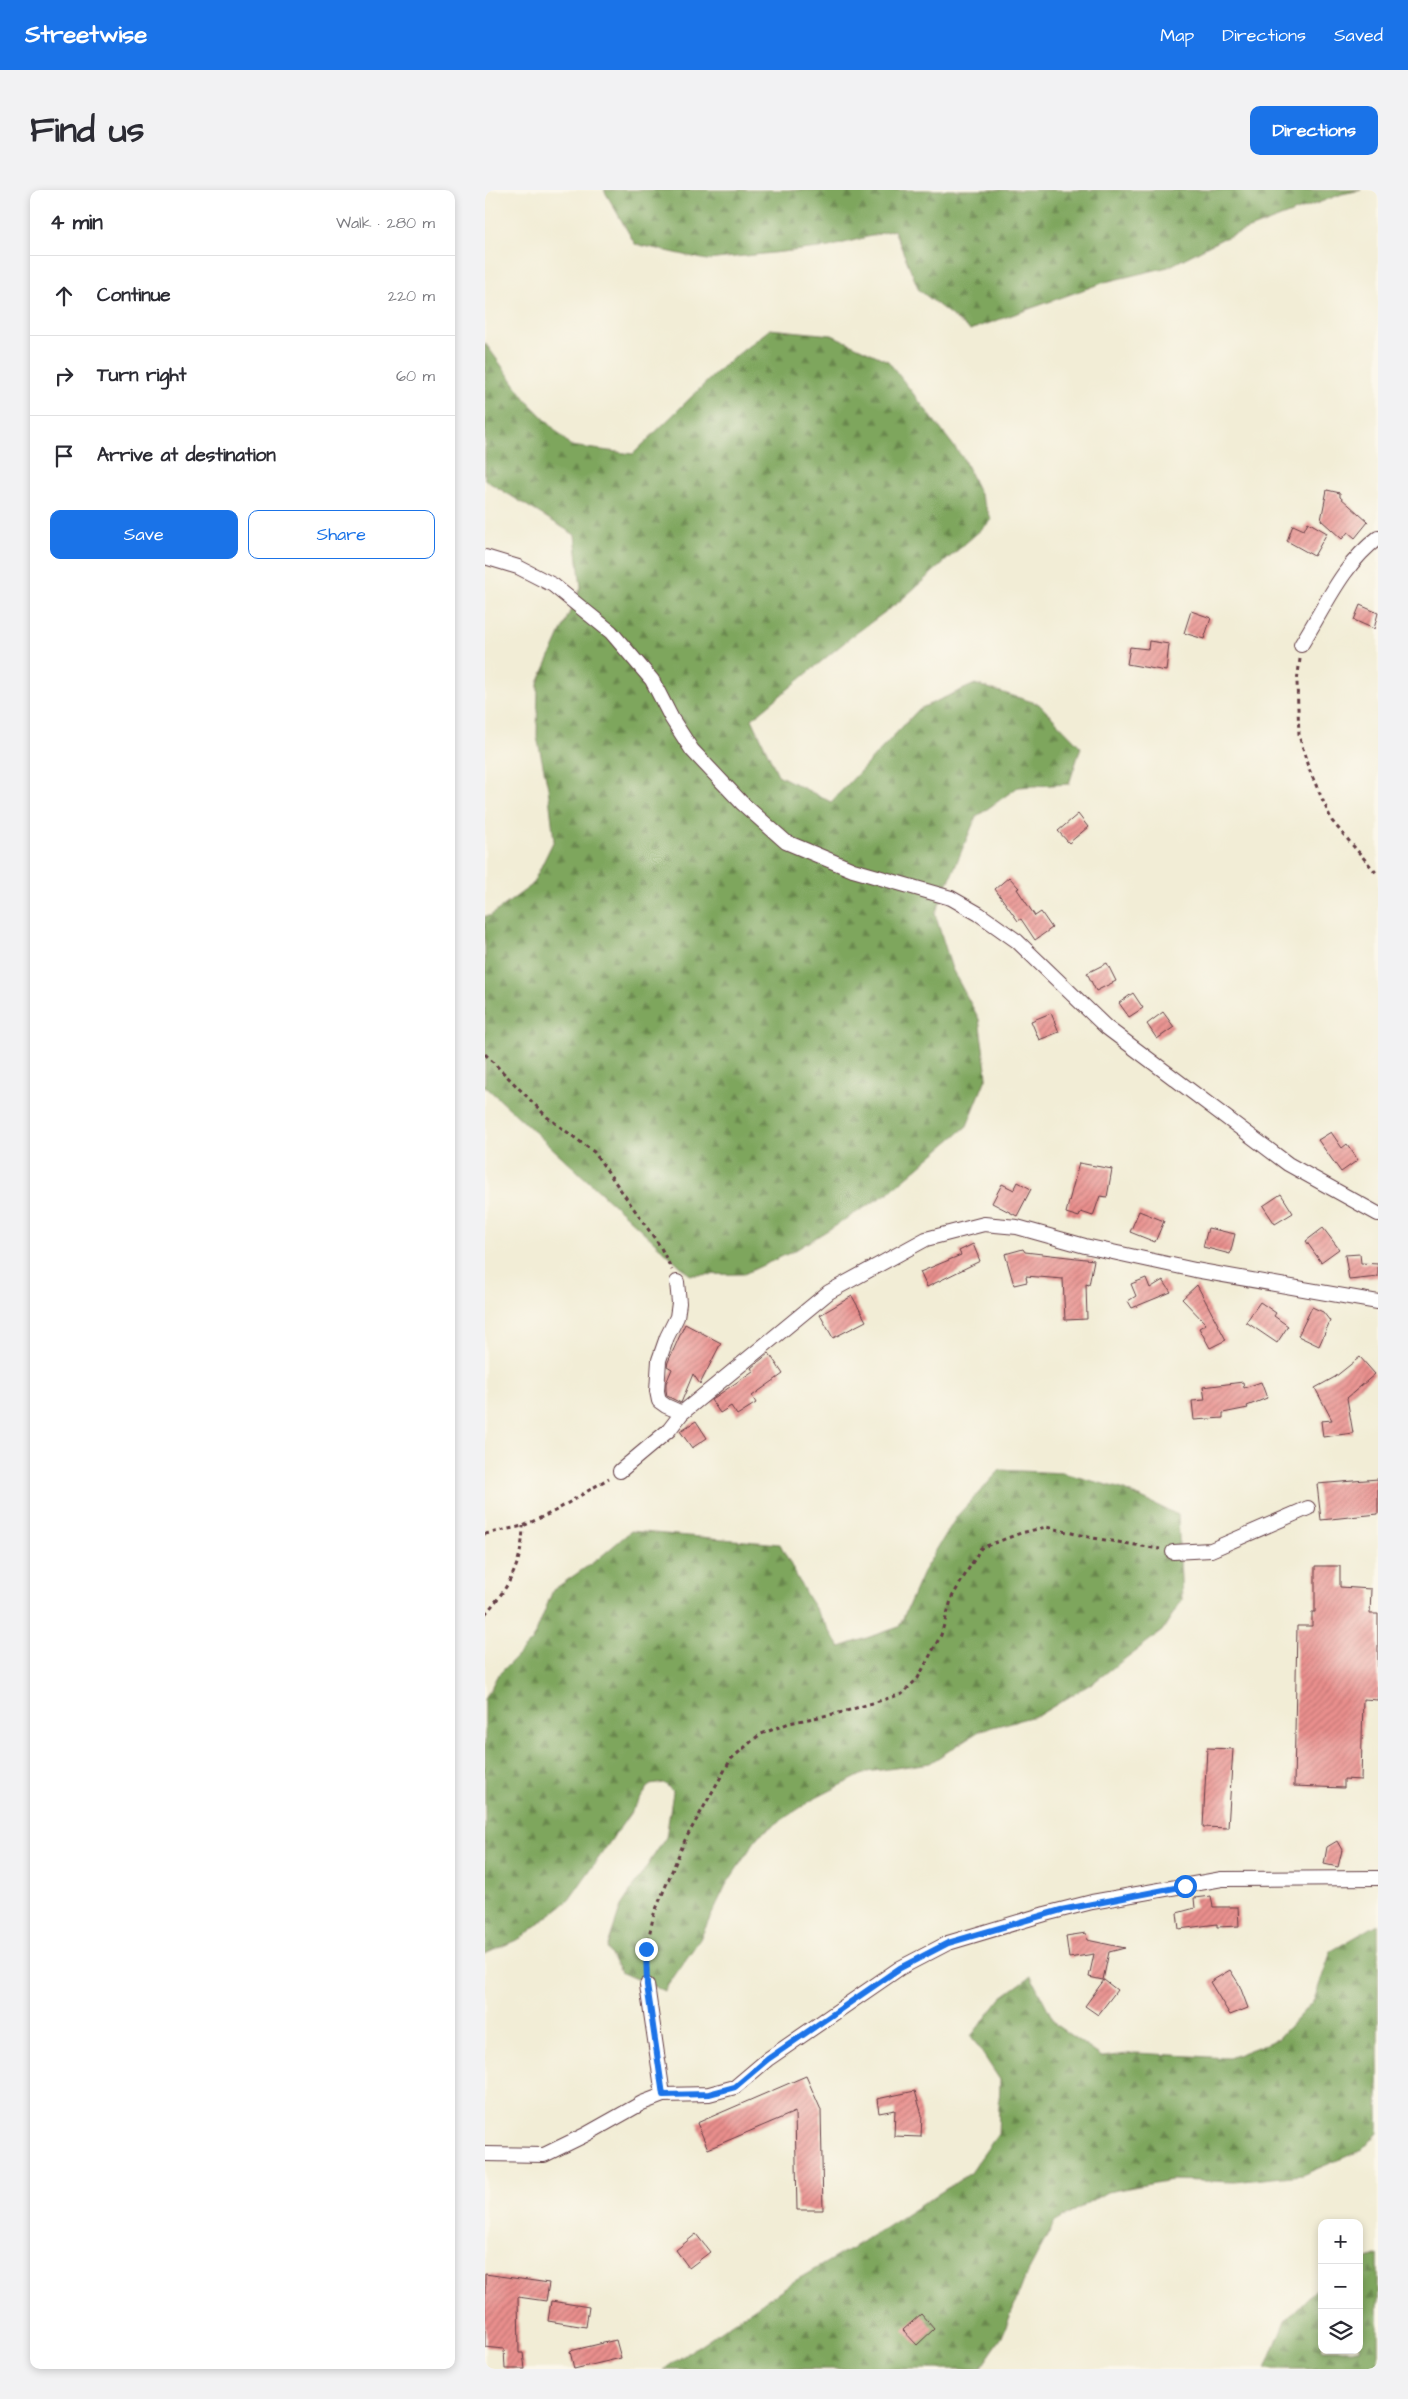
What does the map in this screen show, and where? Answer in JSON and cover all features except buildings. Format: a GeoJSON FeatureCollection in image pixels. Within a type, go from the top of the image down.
{"type":"FeatureCollection","features":[{"type":"Feature","properties":{"kind":"street"},"geometry":{"type":"LineString","coordinates":[[1301,645],[1341,575],[1361,551],[1378,538]]}},
{"type":"Feature","properties":{"kind":"street"},"geometry":{"type":"LineString","coordinates":[[485,556],[518,567],[553,585],[611,632],[652,680],[672,719],[692,750],[742,803],[786,842],[853,870],[951,898],[979,914],[1017,941],[1106,1027],[1288,1164],[1378,1214]]}},
{"type":"Feature","properties":{"kind":"street"},"geometry":{"type":"LineString","coordinates":[[620,1472],[669,1430],[682,1413],[829,1292],[926,1239],[984,1224],[1017,1227],[1085,1246],[1195,1270],[1378,1302]]}},
{"type":"Feature","properties":{"kind":"street"},"geometry":{"type":"LineString","coordinates":[[677,1282],[679,1303],[677,1317],[667,1337],[659,1360],[657,1391],[659,1400],[666,1406],[682,1413]]}},
{"type":"Feature","properties":{"kind":"street"},"geometry":{"type":"LineString","coordinates":[[1173,1552],[1211,1550],[1308,1508]]}},
{"type":"Feature","properties":{"kind":"street"},"geometry":{"type":"LineString","coordinates":[[485,2154],[544,2155],[585,2135],[642,2103],[663,2095],[709,2094],[735,2087],[768,2059],[900,1968],[948,1943],[1091,1902],[1222,1879],[1378,1878]]}},
{"type":"Feature","properties":{"kind":"street"},"geometry":{"type":"LineString","coordinates":[[647,1985],[663,2095]]}},
{"type":"Feature","properties":{"kind":"path"},"geometry":{"type":"LineString","coordinates":[[1301,645],[1297,682],[1299,735],[1308,767],[1332,821],[1378,875]]}},
{"type":"Feature","properties":{"kind":"path"},"geometry":{"type":"LineString","coordinates":[[485,1054],[547,1117],[595,1152],[660,1246],[677,1282]]}},
{"type":"Feature","properties":{"kind":"path"},"geometry":{"type":"LineString","coordinates":[[485,1534],[523,1526],[555,1511],[620,1472]]}},
{"type":"Feature","properties":{"kind":"path"},"geometry":{"type":"LineString","coordinates":[[485,1614],[502,1595],[516,1572],[523,1542],[523,1526]]}},
{"type":"Feature","properties":{"kind":"path"},"geometry":{"type":"LineString","coordinates":[[647,1985],[646,1949],[654,1914],[685,1840],[731,1759],[759,1735],[789,1723],[843,1712],[902,1694],[918,1678],[941,1635],[951,1597],[981,1548],[1021,1533],[1046,1527],[1093,1538],[1173,1552]]}},
{"type":"Feature","properties":{"kind":"green space"},"geometry":{"type":"Polygon","coordinates":[[[604,190],[1361,190],[1342,194],[1222,239],[1168,267],[1105,282],[970,330],[919,290],[894,230],[829,247],[707,260],[635,244],[604,190]]]}},
{"type":"Feature","properties":{"kind":"green space"},"geometry":{"type":"Polygon","coordinates":[[[770,329],[832,335],[888,361],[963,458],[992,520],[900,601],[851,637],[752,719],[778,775],[831,802],[919,709],[975,684],[1039,704],[1081,747],[1069,784],[1018,787],[976,817],[935,914],[952,969],[979,1019],[987,1076],[967,1126],[888,1193],[794,1251],[744,1274],[690,1275],[485,1086],[485,916],[490,916],[532,885],[554,840],[548,788],[537,737],[538,683],[581,587],[575,535],[485,480],[485,343],[528,402],[571,446],[633,454],[722,367],[770,329]]]}},
{"type":"Feature","properties":{"kind":"green space"},"geometry":{"type":"Polygon","coordinates":[[[1000,1470],[1063,1473],[1122,1489],[1178,1515],[1182,1600],[1162,1631],[1094,1682],[1039,1715],[981,1730],[930,1763],[867,1772],[812,1800],[759,1835],[726,1885],[700,1939],[664,1991],[620,1972],[607,1948],[621,1906],[666,1837],[673,1792],[664,1783],[650,1785],[569,1900],[521,1938],[485,1954],[485,1700],[497,1676],[533,1640],[553,1590],[598,1559],[631,1531],[780,1544],[807,1596],[840,1647],[899,1627],[924,1570],[957,1516],[1000,1470]]]}},
{"type":"Feature","properties":{"kind":"green space"},"geometry":{"type":"Polygon","coordinates":[[[1378,1924],[1378,2133],[1362,2150],[1302,2175],[1234,2182],[1171,2180],[1107,2192],[1054,2223],[1025,2278],[1002,2337],[980,2369],[664,2369],[793,2282],[882,2230],[969,2174],[998,2134],[1000,2080],[971,2036],[1002,1997],[1031,1976],[1056,2025],[1102,2057],[1136,2053],[1229,2058],[1278,2039],[1314,2000],[1331,1951],[1378,1924]]]}},
{"type":"Feature","properties":{"kind":"green space"},"geometry":{"type":"Polygon","coordinates":[[[1378,2255],[1378,2369],[1266,2369],[1285,2321],[1318,2287],[1318,2354],[1363,2354],[1363,2261],[1378,2255]]]}},
{"type":"Feature","properties":{"kind":"route"},"geometry":{"type":"LineString","coordinates":[[646,1949],[647,1985],[663,2095],[709,2094],[735,2087],[768,2059],[900,1968],[948,1943],[1091,1902],[1185,1886]]}}]}
